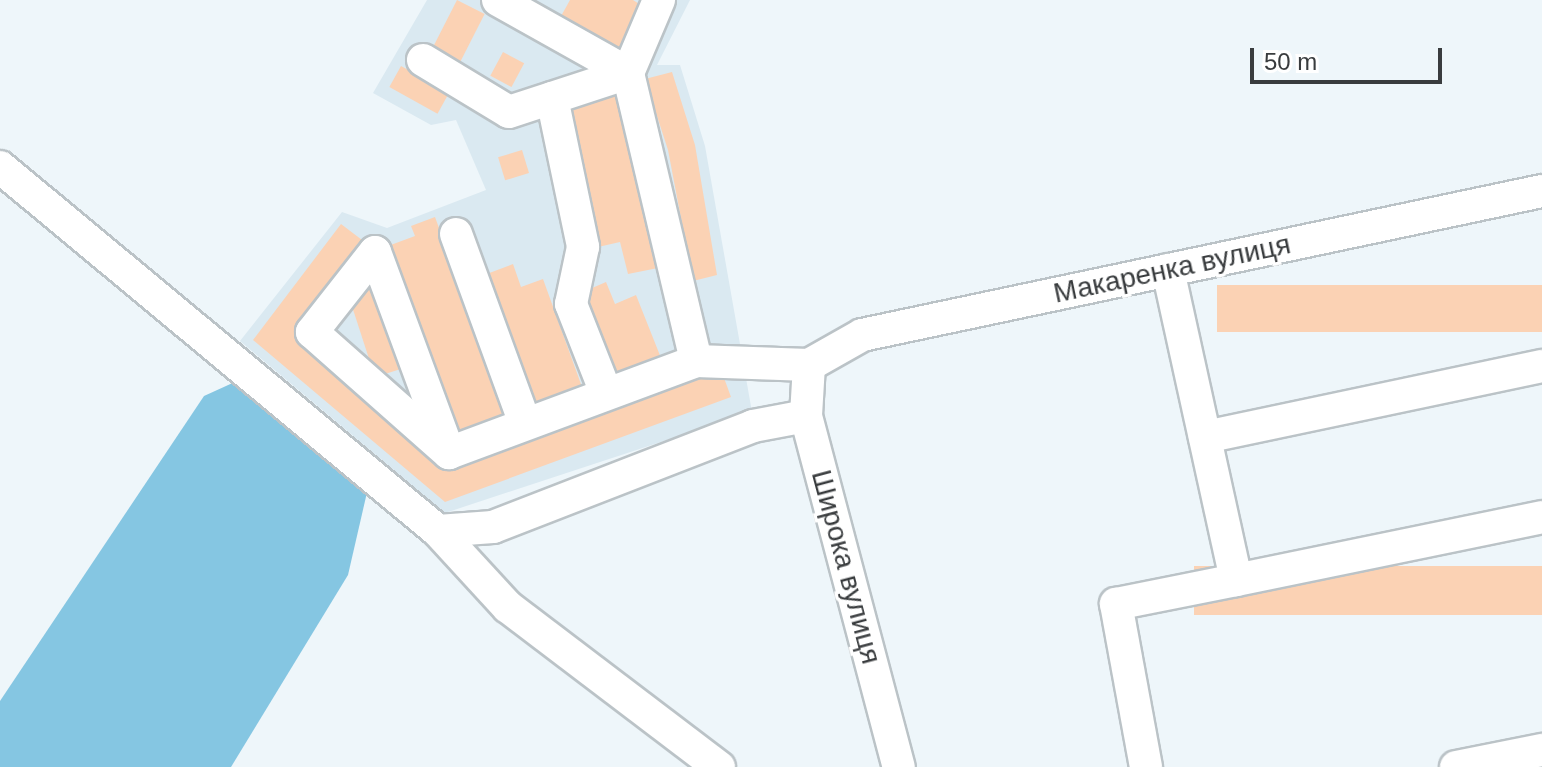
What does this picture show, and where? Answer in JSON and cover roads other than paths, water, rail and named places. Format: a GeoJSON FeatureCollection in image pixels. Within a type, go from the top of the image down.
{"type":"FeatureCollection","features":[{"type":"Feature","properties":{"kind":"street"},"geometry":{"type":"LineString","coordinates":[[498,0],[628,73]]}},
{"type":"Feature","properties":{"kind":"street"},"geometry":{"type":"LineString","coordinates":[[659,0],[628,73],[696,361]]}},
{"type":"Feature","properties":{"kind":"street"},"geometry":{"type":"LineString","coordinates":[[423,60],[509,112],[628,73]]}},
{"type":"Feature","properties":{"kind":"street"},"geometry":{"type":"LineString","coordinates":[[552,98],[583,247],[571,304],[606,393]]}},
{"type":"Feature","properties":{"kind":"street"},"geometry":{"type":"LineString","coordinates":[[0,167],[438,531],[508,607],[719,767]]}},
{"type":"Feature","properties":{"kind":"street","name":"Макаренка вулиця"},"geometry":{"type":"LineString","coordinates":[[809,365],[862,335],[1542,191]]}},
{"type":"Feature","properties":{"kind":"street"},"geometry":{"type":"LineString","coordinates":[[456,234],[525,424]]}},
{"type":"Feature","properties":{"kind":"street"},"geometry":{"type":"LineString","coordinates":[[375,252],[439,424],[449,453],[312,332],[375,252]]}},
{"type":"Feature","properties":{"kind":"street"},"geometry":{"type":"LineString","coordinates":[[1168,270],[1236,580]]}},
{"type":"Feature","properties":{"kind":"street"},"geometry":{"type":"LineString","coordinates":[[449,453],[696,361],[809,365]]}},
{"type":"Feature","properties":{"kind":"street","name":"Широка вулиця"},"geometry":{"type":"LineString","coordinates":[[809,365],[806,416],[899,767]]}},
{"type":"Feature","properties":{"kind":"street"},"geometry":{"type":"LineString","coordinates":[[1205,437],[1542,366]]}},
{"type":"Feature","properties":{"kind":"street"},"geometry":{"type":"LineString","coordinates":[[438,531],[493,527],[753,426],[806,416]]}},
{"type":"Feature","properties":{"kind":"street"},"geometry":{"type":"LineString","coordinates":[[1146,767],[1116,604],[1542,517]]}},
{"type":"Feature","properties":{"kind":"street"},"geometry":{"type":"LineString","coordinates":[[1456,767],[1542,750]]}}]}
